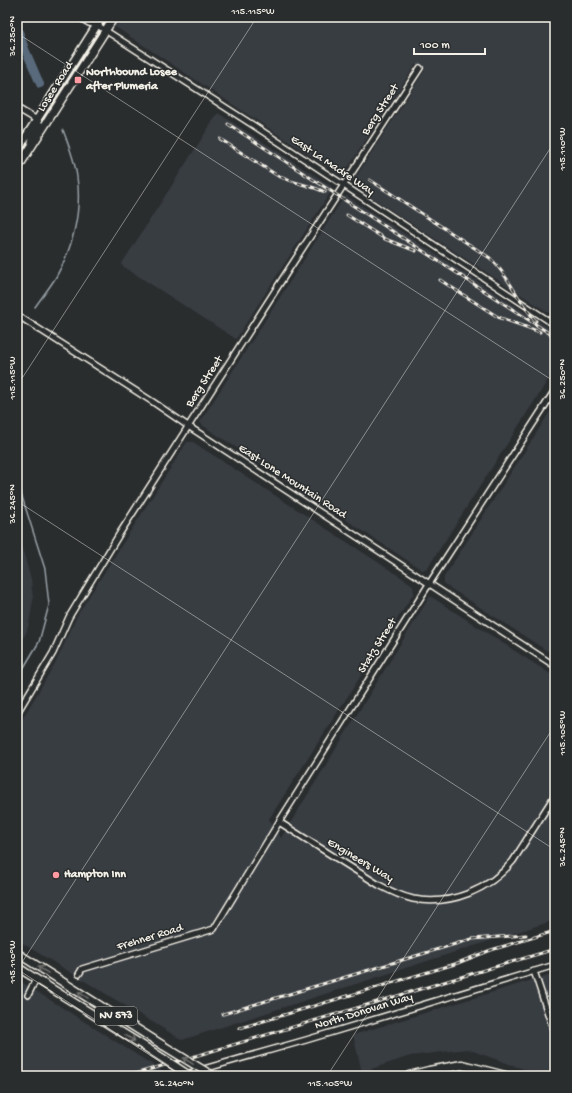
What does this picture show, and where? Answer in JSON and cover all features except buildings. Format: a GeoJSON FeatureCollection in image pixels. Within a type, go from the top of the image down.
{"type":"FeatureCollection","features":[{"type":"Feature","properties":{"kind":"highway"},"geometry":{"type":"LineString","coordinates":[[409,1076],[429,1070],[462,1066],[505,1076]]}},
{"type":"Feature","properties":{"kind":"main road","name":"Losee Road"},"geometry":{"type":"LineString","coordinates":[[17,151],[102,17]]}},
{"type":"Feature","properties":{"kind":"main road","name":"Losee Road"},"geometry":{"type":"LineString","coordinates":[[17,169],[114,17]]}},
{"type":"Feature","properties":{"kind":"main road"},"geometry":{"type":"LineString","coordinates":[[30,150],[34,134],[39,125],[37,120]]}},
{"type":"Feature","properties":{"kind":"main road","name":"NV 573"},"geometry":{"type":"LineString","coordinates":[[17,953],[213,1076]]}},
{"type":"Feature","properties":{"kind":"main road"},"geometry":{"type":"LineString","coordinates":[[17,968],[36,979]]}},
{"type":"Feature","properties":{"kind":"main road","name":"NV 573"},"geometry":{"type":"LineString","coordinates":[[36,979],[190,1076]]}},
{"type":"Feature","properties":{"kind":"street","name":"East La Madre Way"},"geometry":{"type":"LineString","coordinates":[[79,17],[89,24],[97,25]]}},
{"type":"Feature","properties":{"kind":"street","name":"East La Madre Way"},"geometry":{"type":"LineString","coordinates":[[92,17],[97,25],[105,31],[256,127],[555,325]]}},
{"type":"Feature","properties":{"kind":"street","name":"Berg Street"},"geometry":{"type":"LineString","coordinates":[[17,713],[53,653],[73,610],[188,426],[420,68]]}},
{"type":"Feature","properties":{"kind":"street"},"geometry":{"type":"LineString","coordinates":[[17,108],[37,120]]}},
{"type":"Feature","properties":{"kind":"street","name":"East Lone Mountain Road"},"geometry":{"type":"LineString","coordinates":[[17,315],[153,402],[555,666]]}},
{"type":"Feature","properties":{"kind":"street","name":"Statz Street"},"geometry":{"type":"LineString","coordinates":[[222,916],[279,822],[429,584],[555,390]]}},
{"type":"Feature","properties":{"kind":"street","name":"Engineers Way"},"geometry":{"type":"LineString","coordinates":[[279,822],[379,885],[396,894],[413,899],[441,900],[459,897],[480,889],[492,882],[508,867],[555,795]]}},
{"type":"Feature","properties":{"kind":"street","name":"Frehner Road"},"geometry":{"type":"LineString","coordinates":[[79,974],[82,969],[214,929],[222,916]]}},
{"type":"Feature","properties":{"kind":"street","name":"North Donovan Way"},"geometry":{"type":"LineString","coordinates":[[179,1076],[306,1040],[555,965]]}},
{"type":"Feature","properties":{"kind":"street"},"geometry":{"type":"LineString","coordinates":[[534,971],[555,1035]]}},
{"type":"Feature","properties":{"kind":"street"},"geometry":{"type":"LineString","coordinates":[[28,995],[36,979]]}},
{"type":"Feature","properties":{"kind":"shaded area"},"geometry":{"type":"Polygon","coordinates":[[[120,17],[555,17],[555,317],[357,188],[354,184],[354,180],[425,70],[416,64],[345,172],[338,174],[114,26],[120,17]]]}},
{"type":"Feature","properties":{"kind":"shaded area"},"geometry":{"type":"Polygon","coordinates":[[[218,113],[331,186],[332,190],[236,339],[121,265],[218,113]]]}},
{"type":"Feature","properties":{"kind":"shaded area"},"geometry":{"type":"Polygon","coordinates":[[[347,196],[555,332],[555,369],[427,569],[422,570],[202,425],[200,422],[344,197],[347,196]]]}},
{"type":"Feature","properties":{"kind":"shaded area"},"geometry":{"type":"Polygon","coordinates":[[[555,404],[555,656],[444,584],[444,577],[555,404]]]}},
{"type":"Feature","properties":{"kind":"shaded area"},"geometry":{"type":"Polygon","coordinates":[[[187,442],[193,442],[413,585],[414,593],[269,819],[281,838],[430,596],[555,677],[555,920],[182,1040],[17,940],[17,728],[57,660],[78,614],[187,442]]]}},
{"type":"Feature","properties":{"kind":"shaded area"},"geometry":{"type":"Polygon","coordinates":[[[17,531],[31,579],[33,600],[29,624],[17,649],[17,531]]]}},
{"type":"Feature","properties":{"kind":"shaded area"},"geometry":{"type":"Polygon","coordinates":[[[555,973],[555,1076],[543,1076],[467,1049],[410,1056],[362,1072],[353,1035],[555,973]]]}},
{"type":"Feature","properties":{"kind":"shaded area"},"geometry":{"type":"Polygon","coordinates":[[[17,979],[170,1076],[17,1076],[17,979]]]}},
{"type":"Feature","properties":{"kind":"waterway"},"geometry":{"type":"LineString","coordinates":[[17,26],[40,84]]}},
{"type":"Feature","properties":{"kind":"waterway"},"geometry":{"type":"LineString","coordinates":[[35,307],[54,281],[62,266],[75,228],[78,202],[76,171],[72,154],[63,130]]}},
{"type":"Feature","properties":{"kind":"waterway"},"geometry":{"type":"LineString","coordinates":[[17,481],[45,569],[49,605],[39,642],[17,679]]}},
{"type":"Feature","properties":{"kind":"railway"},"geometry":{"type":"LineString","coordinates":[[228,124],[555,337]]}},
{"type":"Feature","properties":{"kind":"railway"},"geometry":{"type":"LineString","coordinates":[[220,139],[278,176],[325,192]]}},
{"type":"Feature","properties":{"kind":"railway"},"geometry":{"type":"LineString","coordinates":[[370,180],[490,258],[503,273],[524,306],[536,321]]}},
{"type":"Feature","properties":{"kind":"railway"},"geometry":{"type":"LineString","coordinates":[[347,215],[385,239],[416,251]]}},
{"type":"Feature","properties":{"kind":"railway"},"geometry":{"type":"LineString","coordinates":[[440,280],[498,317],[540,332]]}},
{"type":"Feature","properties":{"kind":"railway"},"geometry":{"type":"LineString","coordinates":[[240,1028],[455,964],[491,950],[555,931]]}},
{"type":"Feature","properties":{"kind":"railway"},"geometry":{"type":"LineString","coordinates":[[223,1014],[472,939],[526,935]]}},
{"type":"Feature","properties":{"kind":"railway"},"geometry":{"type":"LineString","coordinates":[[128,1076],[555,949]]}},
{"type":"Feature","properties":{"kind":"place","name":"Northbound Losee after Plumeria"},"geometry":{"type":"Point","coordinates":[78,80]}},
{"type":"Feature","properties":{"kind":"place","name":"Hampton Inn"},"geometry":{"type":"Point","coordinates":[56,875]}}]}
